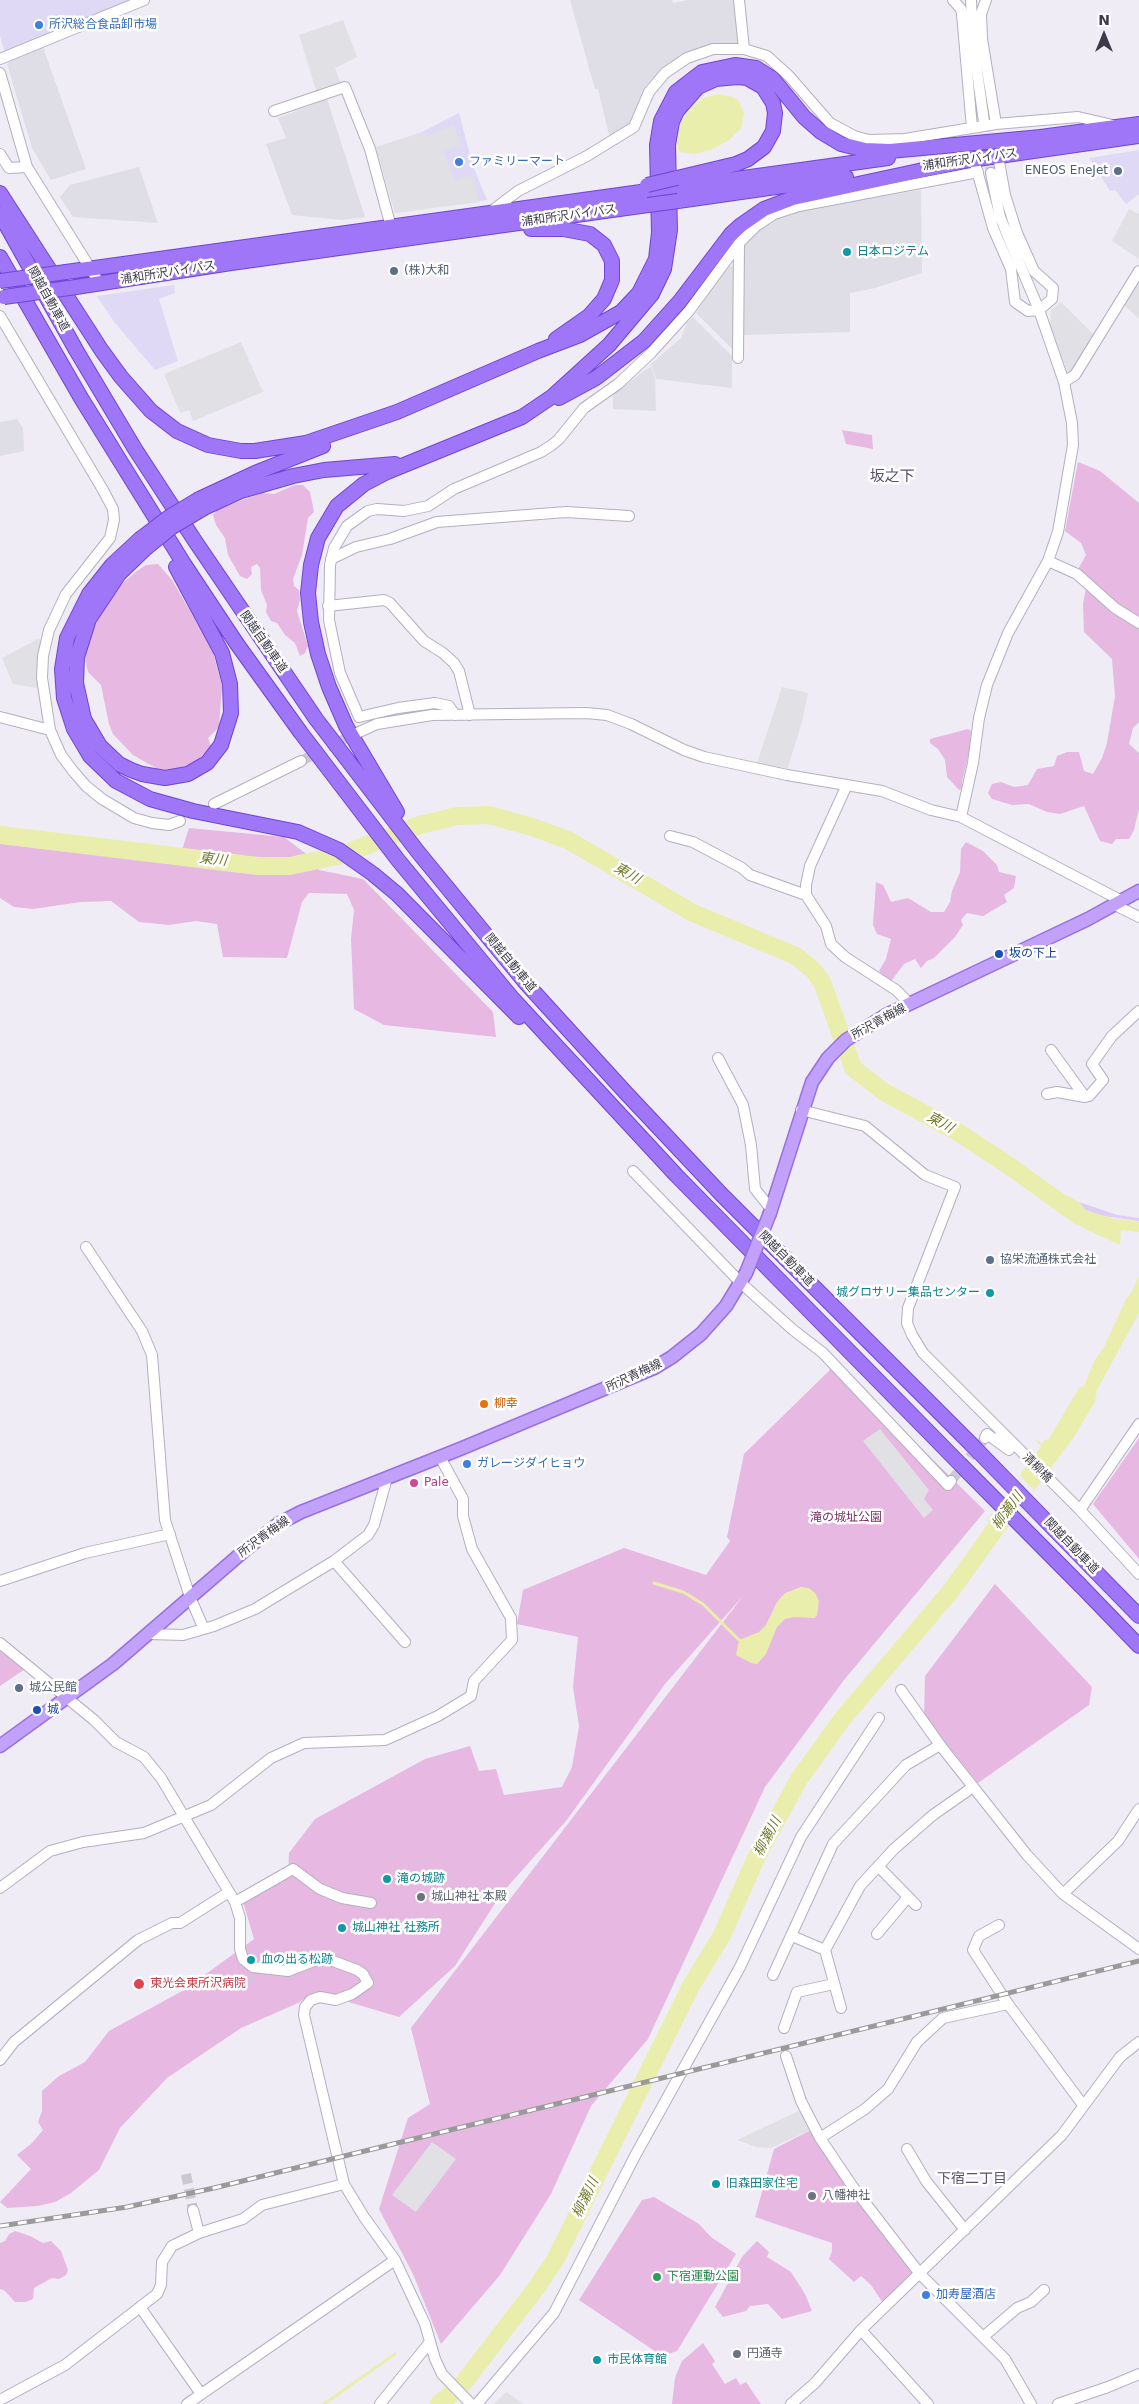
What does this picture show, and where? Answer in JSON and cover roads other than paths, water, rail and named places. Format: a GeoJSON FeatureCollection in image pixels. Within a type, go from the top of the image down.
{"type":"FeatureCollection","features":[{"type":"Feature","properties":{"kind":"highway"},"geometry":{"type":"LineString","coordinates":[[588,1080],[506,1005],[373,874],[339,850],[320,841],[276,826],[193,811],[150,799],[116,781],[102,769],[81,743],[68,714],[62,684],[62,669],[67,638],[90,594],[112,565],[143,543],[172,527],[202,503],[254,473],[323,446],[538,350],[580,335],[609,320],[631,303],[646,283],[656,259],[659,233],[657,159],[661,121],[665,110],[676,92],[702,72],[734,65],[756,68],[773,79],[804,116],[821,132],[841,144],[865,150],[890,151],[1041,137]]}},
{"type":"Feature","properties":{"kind":"highway"},"geometry":{"type":"LineString","coordinates":[[522,417],[553,396],[597,357],[629,324],[652,294],[659,281],[669,243],[667,158],[669,134],[672,122],[683,102],[698,87],[707,82],[726,77],[747,78],[763,87],[773,103],[775,113],[773,131],[764,147],[748,159],[736,164],[678,182]]}},
{"type":"Feature","properties":{"kind":"highway","name":"浦和所沢バイパス"},"geometry":{"type":"LineString","coordinates":[[0,281],[486,215],[560,204],[678,182],[1139,124]]}},
{"type":"Feature","properties":{"kind":"highway","name":"浦和所沢バイパス"},"geometry":{"type":"LineString","coordinates":[[2,297],[462,231],[972,164],[998,156],[1139,136]]}},
{"type":"Feature","properties":{"kind":"highway"},"geometry":{"type":"LineString","coordinates":[[393,813],[358,750],[329,687],[314,638],[309,607],[309,578],[314,551],[320,533],[344,498],[374,477],[522,417],[596,378],[630,353],[670,314],[731,234],[764,209],[793,198],[972,164]]}},
{"type":"Feature","properties":{"kind":"highway"},"geometry":{"type":"LineString","coordinates":[[0,193],[121,377],[151,411],[178,431],[208,445],[241,451],[273,450],[306,443],[397,412]]}},
{"type":"Feature","properties":{"kind":"highway","name":"関越自動車道"},"geometry":{"type":"LineString","coordinates":[[0,214],[76,350],[135,449],[311,711],[524,981],[722,1195],[972,1445],[1139,1616]]}},
{"type":"Feature","properties":{"kind":"highway"},"geometry":{"type":"LineString","coordinates":[[462,231],[578,230],[597,239],[609,252],[613,271],[612,280],[604,299],[589,316],[538,350]]}},
{"type":"Feature","properties":{"kind":"highway","name":"関越自動車道"},"geometry":{"type":"LineString","coordinates":[[0,258],[81,398],[184,564],[237,644],[398,860],[513,999],[588,1080],[766,1268],[1139,1646]]}},
{"type":"Feature","properties":{"kind":"highway"},"geometry":{"type":"LineString","coordinates":[[81,398],[105,445],[204,616],[227,669],[232,699],[231,713],[221,745],[207,763],[198,769],[176,777],[160,778],[142,774],[120,764],[109,755],[89,728],[81,708],[76,683],[77,657],[89,619],[119,574],[143,543]]}},
{"type":"Feature","properties":{"kind":"highway"},"geometry":{"type":"LineString","coordinates":[[202,503],[293,476],[324,470],[385,465],[432,455]]}},
{"type":"Feature","properties":{"kind":"main road","name":"所沢青梅線"},"geometry":{"type":"LineString","coordinates":[[0,1746],[113,1664],[260,1537],[278,1524],[301,1512],[636,1376],[672,1357],[701,1334],[715,1319],[744,1278],[770,1210],[801,1110],[812,1082],[828,1058],[858,1032],[910,1004],[1139,891]]}},
{"type":"Feature","properties":{"kind":"street"},"geometry":{"type":"LineString","coordinates":[[0,59],[144,0]]}},
{"type":"Feature","properties":{"kind":"street"},"geometry":{"type":"LineString","coordinates":[[739,0],[744,49]]}},
{"type":"Feature","properties":{"kind":"street"},"geometry":{"type":"LineString","coordinates":[[953,0],[961,9],[962,14],[972,128]]}},
{"type":"Feature","properties":{"kind":"street"},"geometry":{"type":"LineString","coordinates":[[971,0],[973,42],[984,122]]}},
{"type":"Feature","properties":{"kind":"street"},"geometry":{"type":"LineString","coordinates":[[986,0],[980,14],[982,39],[996,124]]}},
{"type":"Feature","properties":{"kind":"street"},"geometry":{"type":"LineString","coordinates":[[486,215],[518,190],[587,156],[634,127],[649,92],[661,78],[675,65],[700,52],[713,49],[744,49],[767,56],[779,66],[830,123],[854,136],[885,141],[996,124],[1078,117],[1120,126]]}},
{"type":"Feature","properties":{"kind":"street"},"geometry":{"type":"LineString","coordinates":[[0,73],[27,167],[100,284]]}},
{"type":"Feature","properties":{"kind":"street"},"geometry":{"type":"LineString","coordinates":[[274,111],[345,87],[370,149],[391,227]]}},
{"type":"Feature","properties":{"kind":"street"},"geometry":{"type":"LineString","coordinates":[[0,154],[9,168],[27,167]]}},
{"type":"Feature","properties":{"kind":"street"},"geometry":{"type":"LineString","coordinates":[[455,715],[449,706],[435,704],[398,708],[359,717],[340,673],[332,645],[328,606],[332,559],[339,537],[347,526],[358,516],[377,509],[404,511],[428,506],[454,490],[541,452],[552,445],[584,408],[618,384],[676,326],[739,243],[756,226],[774,214],[799,206],[972,164],[993,228],[1011,268],[1015,302],[1028,311],[1039,310],[1052,299],[1053,288],[1034,271],[1020,240],[1005,195],[998,156]]}},
{"type":"Feature","properties":{"kind":"street"},"geometry":{"type":"LineString","coordinates":[[961,817],[973,763],[979,718],[990,676],[1010,628],[1048,560],[1058,532],[1073,445],[1072,423],[1064,382],[1039,310],[1002,223],[990,173]]}},
{"type":"Feature","properties":{"kind":"street"},"geometry":{"type":"LineString","coordinates":[[738,358],[739,243]]}},
{"type":"Feature","properties":{"kind":"street"},"geometry":{"type":"LineString","coordinates":[[1064,382],[1075,375],[1139,271]]}},
{"type":"Feature","properties":{"kind":"street"},"geometry":{"type":"LineString","coordinates":[[0,316],[113,509],[114,520],[110,538],[66,594],[49,630],[42,678],[50,730],[62,755],[73,771],[86,786],[102,799],[134,818],[152,824],[170,825],[180,821]]}},
{"type":"Feature","properties":{"kind":"street"},"geometry":{"type":"LineString","coordinates":[[332,559],[356,547],[390,539],[437,522],[566,512],[629,516]]}},
{"type":"Feature","properties":{"kind":"street"},"geometry":{"type":"LineString","coordinates":[[1048,560],[1076,574],[1115,608],[1139,623]]}},
{"type":"Feature","properties":{"kind":"street"},"geometry":{"type":"LineString","coordinates":[[328,606],[384,600],[390,603],[424,641],[454,663],[459,671],[470,715]]}},
{"type":"Feature","properties":{"kind":"street"},"geometry":{"type":"LineString","coordinates":[[357,733],[377,724],[432,715],[586,713],[607,715],[631,724],[684,750],[704,757],[846,787],[891,794],[924,808],[961,817],[1118,903],[1139,917]]}},
{"type":"Feature","properties":{"kind":"street"},"geometry":{"type":"LineString","coordinates":[[0,716],[50,730]]}},
{"type":"Feature","properties":{"kind":"street"},"geometry":{"type":"LineString","coordinates":[[214,804],[301,760]]}},
{"type":"Feature","properties":{"kind":"street"},"geometry":{"type":"LineString","coordinates":[[846,787],[810,866],[806,895],[826,926],[831,944],[845,957],[896,990],[910,1004]]}},
{"type":"Feature","properties":{"kind":"street"},"geometry":{"type":"LineString","coordinates":[[670,836],[699,845],[742,868],[750,875],[806,895]]}},
{"type":"Feature","properties":{"kind":"street"},"geometry":{"type":"LineString","coordinates":[[1047,1094],[1057,1092],[1089,1096],[1103,1080],[1092,1064],[1112,1036],[1139,1011]]}},
{"type":"Feature","properties":{"kind":"street"},"geometry":{"type":"LineString","coordinates":[[1051,1050],[1085,1097]]}},
{"type":"Feature","properties":{"kind":"street"},"geometry":{"type":"LineString","coordinates":[[718,1058],[743,1105],[751,1145],[755,1189],[770,1210]]}},
{"type":"Feature","properties":{"kind":"street","name":"清柳橋"},"geometry":{"type":"LineString","coordinates":[[801,1110],[865,1126],[925,1174],[955,1187],[908,1308],[907,1323],[924,1353],[996,1423],[1016,1448],[1080,1510],[1139,1574]]}},
{"type":"Feature","properties":{"kind":"street"},"geometry":{"type":"LineString","coordinates":[[633,1170],[744,1278],[792,1329],[823,1354],[948,1485],[951,1481]]}},
{"type":"Feature","properties":{"kind":"street"},"geometry":{"type":"LineString","coordinates":[[86,1247],[142,1331],[152,1355],[165,1520],[190,1597],[203,1627]]}},
{"type":"Feature","properties":{"kind":"street"},"geometry":{"type":"LineString","coordinates":[[985,1438],[987,1434],[1009,1450],[990,1429],[996,1423]]}},
{"type":"Feature","properties":{"kind":"street"},"geometry":{"type":"LineString","coordinates":[[1080,1510],[1139,1424]]}},
{"type":"Feature","properties":{"kind":"street"},"geometry":{"type":"LineString","coordinates":[[0,1888],[50,1851],[83,1842],[144,1834],[211,1805],[278,1754],[304,1742],[385,1740],[438,1716],[471,1696],[474,1681],[512,1640],[510,1618],[472,1549],[463,1516],[463,1499],[440,1457]]}},
{"type":"Feature","properties":{"kind":"street"},"geometry":{"type":"LineString","coordinates":[[149,1634],[183,1635],[203,1627],[214,1626],[255,1609],[334,1561],[368,1535],[374,1525],[387,1478]]}},
{"type":"Feature","properties":{"kind":"street"},"geometry":{"type":"LineString","coordinates":[[0,1581],[85,1554],[170,1534]]}},
{"type":"Feature","properties":{"kind":"street"},"geometry":{"type":"LineString","coordinates":[[334,1561],[404,1642]]}},
{"type":"Feature","properties":{"kind":"street"},"geometry":{"type":"LineString","coordinates":[[0,1643],[67,1697],[116,1742],[144,1757],[161,1778],[186,1816],[235,1902],[240,1918],[240,1949],[243,1959],[253,1967],[288,1971],[319,1959],[333,1961],[357,1970],[368,1983],[352,1994],[336,2000],[320,1997],[310,2000],[305,2007],[304,2015],[344,2184],[364,2217],[395,2260],[425,2324],[442,2374],[470,2404]]}},
{"type":"Feature","properties":{"kind":"street"},"geometry":{"type":"LineString","coordinates":[[901,1690],[940,1745],[1027,1855],[1063,1894],[1139,1948]]}},
{"type":"Feature","properties":{"kind":"street"},"geometry":{"type":"LineString","coordinates":[[478,2404],[554,2313],[636,2154],[740,1967],[801,1837],[879,1718]]}},
{"type":"Feature","properties":{"kind":"street"},"geometry":{"type":"LineString","coordinates":[[773,1975],[833,1844],[906,1765],[940,1745]]}},
{"type":"Feature","properties":{"kind":"street"},"geometry":{"type":"LineString","coordinates":[[841,2008],[825,1950],[860,1886],[894,1849],[933,1815],[973,1787]]}},
{"type":"Feature","properties":{"kind":"street"},"geometry":{"type":"LineString","coordinates":[[1063,1894],[1118,1842],[1139,1809]]}},
{"type":"Feature","properties":{"kind":"street"},"geometry":{"type":"LineString","coordinates":[[878,1866],[916,1905]]}},
{"type":"Feature","properties":{"kind":"street"},"geometry":{"type":"LineString","coordinates":[[235,1902],[294,1869],[320,1889],[342,1898],[371,1903]]}},
{"type":"Feature","properties":{"kind":"street"},"geometry":{"type":"LineString","coordinates":[[0,2060],[14,2042],[138,1940],[172,1923],[180,1923],[229,1892]]}},
{"type":"Feature","properties":{"kind":"street"},"geometry":{"type":"LineString","coordinates":[[878,1934],[908,1896]]}},
{"type":"Feature","properties":{"kind":"street"},"geometry":{"type":"LineString","coordinates":[[999,1925],[979,1936],[973,1950],[1008,2004],[1083,2105]]}},
{"type":"Feature","properties":{"kind":"street"},"geometry":{"type":"LineString","coordinates":[[792,1936],[825,1950]]}},
{"type":"Feature","properties":{"kind":"street"},"geometry":{"type":"LineString","coordinates":[[784,2028],[797,1992],[834,1984]]}},
{"type":"Feature","properties":{"kind":"street"},"geometry":{"type":"LineString","coordinates":[[820,2138],[865,2109],[888,2089],[917,2042],[943,2018],[1008,2004]]}},
{"type":"Feature","properties":{"kind":"street"},"geometry":{"type":"LineString","coordinates":[[792,2404],[815,2383],[861,2330],[1062,2135],[1120,2057],[1139,2042]]}},
{"type":"Feature","properties":{"kind":"street"},"geometry":{"type":"LineString","coordinates":[[786,2056],[802,2101],[820,2138],[853,2187],[920,2274],[1005,2359],[1031,2404]]}},
{"type":"Feature","properties":{"kind":"street"},"geometry":{"type":"LineString","coordinates":[[907,2149],[926,2181],[965,2230]]}},
{"type":"Feature","properties":{"kind":"street"},"geometry":{"type":"LineString","coordinates":[[0,2400],[65,2365],[157,2294],[161,2285],[162,2262],[172,2246],[199,2233],[243,2219],[262,2205],[344,2184]]}},
{"type":"Feature","properties":{"kind":"street"},"geometry":{"type":"LineString","coordinates":[[193,2210],[199,2233]]}},
{"type":"Feature","properties":{"kind":"street"},"geometry":{"type":"LineString","coordinates":[[187,2404],[395,2260]]}},
{"type":"Feature","properties":{"kind":"street"},"geometry":{"type":"LineString","coordinates":[[983,2337],[1017,2308],[1031,2302],[1044,2290]]}},
{"type":"Feature","properties":{"kind":"street"},"geometry":{"type":"LineString","coordinates":[[140,2307],[201,2394]]}},
{"type":"Feature","properties":{"kind":"street"},"geometry":{"type":"LineString","coordinates":[[861,2330],[928,2404]]}},
{"type":"Feature","properties":{"kind":"street"},"geometry":{"type":"LineString","coordinates":[[380,2404],[430,2342]]}},
{"type":"Feature","properties":{"kind":"street"},"geometry":{"type":"LineString","coordinates":[[1060,2404],[1139,2374]]}},
{"type":"Feature","properties":{"kind":"water"},"geometry":{"type":"Polygon","coordinates":[[[718,94],[733,97],[739,101],[744,114],[741,128],[729,140],[713,149],[695,154],[679,152],[677,144],[680,126],[690,109],[703,98],[718,94]]]}},
{"type":"Feature","properties":{"kind":"water"},"geometry":{"type":"Polygon","coordinates":[[[1066,1195],[1079,1202],[1085,1210],[1115,1219],[1139,1221],[1139,1232],[1121,1230],[1120,1245],[1083,1228],[1057,1210],[1066,1195]]]}},
{"type":"Feature","properties":{"kind":"water"},"geometry":{"type":"Polygon","coordinates":[[[1139,1276],[1139,1313],[1097,1390],[1095,1402],[1074,1437],[1002,1534],[987,1520],[1041,1446],[1034,1438],[1042,1444],[1046,1439],[1048,1440],[1079,1388],[1084,1386],[1094,1361],[1104,1347],[1139,1276]]]}},
{"type":"Feature","properties":{"kind":"water"},"geometry":{"type":"Polygon","coordinates":[[[801,1587],[809,1588],[815,1593],[819,1601],[817,1616],[814,1618],[794,1617],[785,1619],[777,1627],[766,1654],[757,1664],[736,1655],[739,1640],[759,1632],[766,1625],[777,1602],[785,1593],[801,1587]]]}},
{"type":"Feature","properties":{"kind":"waterway","name":"東川"},"geometry":{"type":"LineString","coordinates":[[0,835],[258,866],[290,866],[341,855],[420,825],[457,816],[489,815],[532,827],[568,840],[693,913],[796,956],[813,970],[822,982],[853,1068],[884,1092],[956,1131],[1008,1165],[1079,1216]]}},
{"type":"Feature","properties":{"kind":"waterway","name":"柳瀬川"},"geometry":{"type":"LineString","coordinates":[[439,2404],[461,2386],[537,2287],[555,2260],[691,1986],[722,1935],[756,1858],[799,1779],[843,1718],[950,1592],[1009,1510]]}},
{"type":"Feature","properties":{"kind":"waterway"},"geometry":{"type":"LineString","coordinates":[[654,1583],[683,1592],[703,1604],[739,1640]]}},
{"type":"Feature","properties":{"kind":"waterway"},"geometry":{"type":"LineString","coordinates":[[324,2404],[395,2354]]}},
{"type":"Feature","properties":{"kind":"tunnel"},"geometry":{"type":"LineString","coordinates":[[984,122],[991,173]]}},
{"type":"Feature","properties":{"kind":"tunnel"},"geometry":{"type":"LineString","coordinates":[[301,761],[356,733]]}},
{"type":"Feature","properties":{"kind":"tunnel"},"geometry":{"type":"LineString","coordinates":[[951,1481],[985,1438]]}},
{"type":"Feature","properties":{"kind":"tunnel"},"geometry":{"type":"LineString","coordinates":[[186,2174],[193,2210]]}},
{"type":"Feature","properties":{"kind":"railway"},"geometry":{"type":"LineString","coordinates":[[0,2226],[127,2207],[214,2188],[1139,1961]]}},
{"type":"Feature","properties":{"kind":"place","name":"所沢総合食品卸市場"},"geometry":{"type":"Point","coordinates":[39,25]}},
{"type":"Feature","properties":{"kind":"place","name":"ファミリーマート"},"geometry":{"type":"Point","coordinates":[459,162]}},
{"type":"Feature","properties":{"kind":"place","name":"ENEOS EneJet"},"geometry":{"type":"Point","coordinates":[1118,171]}},
{"type":"Feature","properties":{"kind":"place","name":"日本ロジテム"},"geometry":{"type":"Point","coordinates":[847,252]}},
{"type":"Feature","properties":{"kind":"place","name":"(株)大和"},"geometry":{"type":"Point","coordinates":[394,271]}},
{"type":"Feature","properties":{"kind":"place","name":"坂の下上"},"geometry":{"type":"Point","coordinates":[999,954]}},
{"type":"Feature","properties":{"kind":"place","name":"協栄流通株式会社"},"geometry":{"type":"Point","coordinates":[990,1260]}},
{"type":"Feature","properties":{"kind":"place","name":"城グロサリー集品センター"},"geometry":{"type":"Point","coordinates":[990,1293]}},
{"type":"Feature","properties":{"kind":"place","name":"柳幸"},"geometry":{"type":"Point","coordinates":[484,1404]}},
{"type":"Feature","properties":{"kind":"place","name":"ガレージダイヒョウ"},"geometry":{"type":"Point","coordinates":[467,1464]}},
{"type":"Feature","properties":{"kind":"place","name":"Pale"},"geometry":{"type":"Point","coordinates":[414,1483]}},
{"type":"Feature","properties":{"kind":"place","name":"城公民館"},"geometry":{"type":"Point","coordinates":[19,1688]}},
{"type":"Feature","properties":{"kind":"place","name":"城"},"geometry":{"type":"Point","coordinates":[37,1710]}},
{"type":"Feature","properties":{"kind":"place","name":"滝の城跡"},"geometry":{"type":"Point","coordinates":[387,1879]}},
{"type":"Feature","properties":{"kind":"place","name":"城山神社 本殿"},"geometry":{"type":"Point","coordinates":[421,1897]}},
{"type":"Feature","properties":{"kind":"place","name":"城山神社 社務所"},"geometry":{"type":"Point","coordinates":[342,1928]}},
{"type":"Feature","properties":{"kind":"place","name":"血の出る松跡"},"geometry":{"type":"Point","coordinates":[251,1960]}},
{"type":"Feature","properties":{"kind":"place","name":"東光会東所沢病院"},"geometry":{"type":"Point","coordinates":[139,1984]}},
{"type":"Feature","properties":{"kind":"place","name":"旧森田家住宅"},"geometry":{"type":"Point","coordinates":[716,2184]}},
{"type":"Feature","properties":{"kind":"place","name":"八幡神社"},"geometry":{"type":"Point","coordinates":[812,2196]}},
{"type":"Feature","properties":{"kind":"place","name":"下宿運動公園"},"geometry":{"type":"Point","coordinates":[657,2277]}},
{"type":"Feature","properties":{"kind":"place","name":"加寿屋酒店"},"geometry":{"type":"Point","coordinates":[926,2295]}},
{"type":"Feature","properties":{"kind":"place","name":"円通寺"},"geometry":{"type":"Point","coordinates":[737,2354]}},
{"type":"Feature","properties":{"kind":"place","name":"市民体育館"},"geometry":{"type":"Point","coordinates":[597,2360]}},
{"type":"Feature","properties":{"kind":"district","name":"坂之下"},"geometry":{"type":"Point","coordinates":[892,477]}},
{"type":"Feature","properties":{"kind":"district","name":"下宿二丁目"},"geometry":{"type":"Point","coordinates":[972,2179]}},
{"type":"Feature","properties":{"kind":"park label","name":"滝の城址公園"},"geometry":{"type":"Point","coordinates":[846,1518]}}]}
